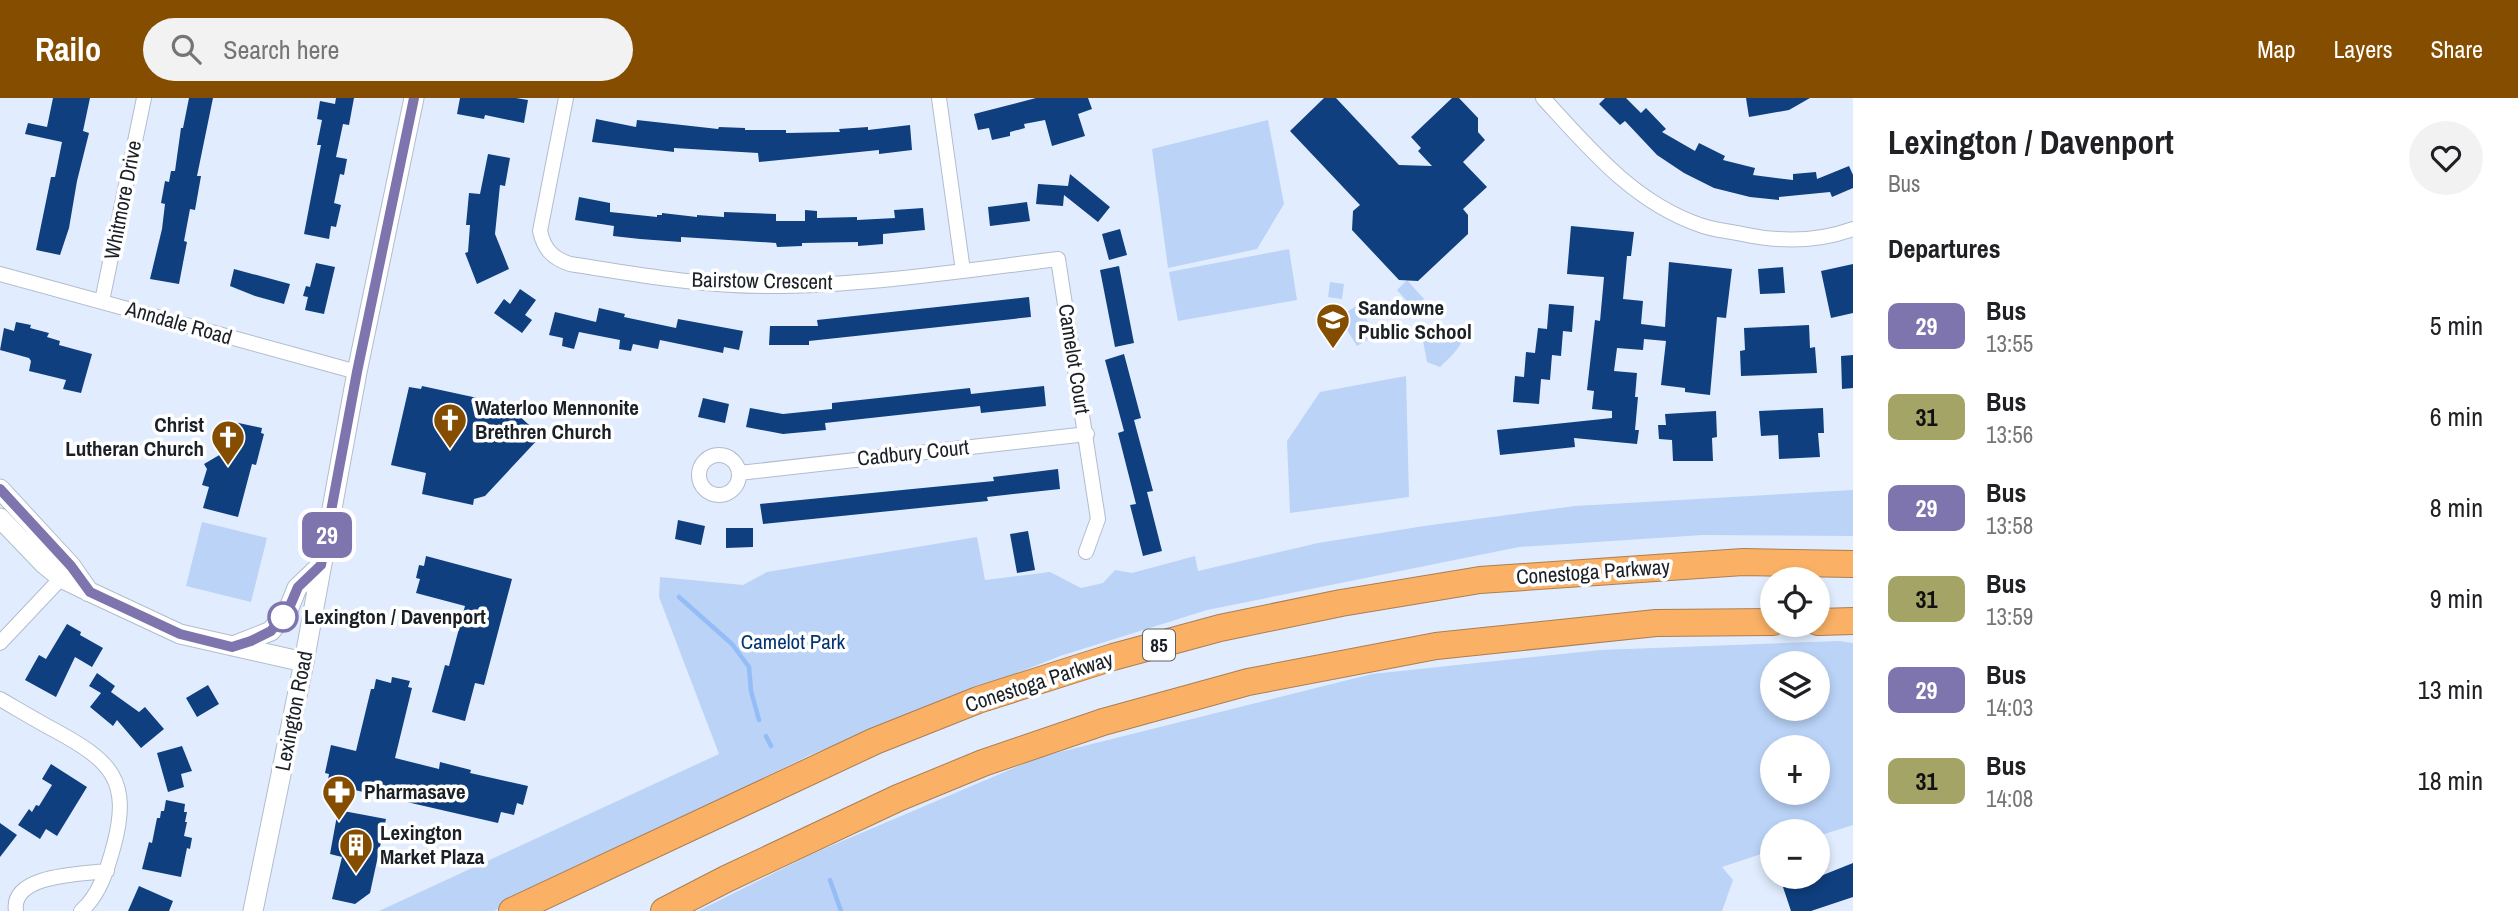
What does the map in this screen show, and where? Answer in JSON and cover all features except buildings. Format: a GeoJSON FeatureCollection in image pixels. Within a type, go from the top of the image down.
{"type":"FeatureCollection","features":[{"type":"Feature","properties":{"kind":"highway","name":"Conestoga Parkway"},"geometry":{"type":"LineString","coordinates":[[512,911],[875,741],[978,699],[1113,657],[1220,628],[1341,603],[1480,580],[1743,562],[1853,564]]}},
{"type":"Feature","properties":{"kind":"highway"},"geometry":{"type":"LineString","coordinates":[[1830,622],[1853,621]]}},
{"type":"Feature","properties":{"kind":"highway"},"geometry":{"type":"LineString","coordinates":[[664,911],[886,804],[983,763],[1103,722],[1248,682],[1436,646],[1656,623],[1760,622]]}},
{"type":"Feature","properties":{"kind":"main road","name":"Lexington Road"},"geometry":{"type":"LineString","coordinates":[[253,911],[304,662],[357,372],[414,98]]}},
{"type":"Feature","properties":{"kind":"main road"},"geometry":{"type":"LineString","coordinates":[[0,489],[66,572],[90,592],[180,634],[304,662]]}},
{"type":"Feature","properties":{"kind":"main road"},"geometry":{"type":"LineString","coordinates":[[0,518],[44,564],[66,572]]}},
{"type":"Feature","properties":{"kind":"main road"},"geometry":{"type":"LineString","coordinates":[[232,647],[271,631],[289,608],[298,587],[321,565]]}},
{"type":"Feature","properties":{"kind":"street","name":"Whitmore Drive"},"geometry":{"type":"LineString","coordinates":[[102,301],[144,98]]}},
{"type":"Feature","properties":{"kind":"street","name":"Bairstow Crescent"},"geometry":{"type":"LineString","coordinates":[[566,98],[540,231],[543,244],[556,259],[569,264],[659,278],[766,286],[854,283],[964,271]]}},
{"type":"Feature","properties":{"kind":"street"},"geometry":{"type":"LineString","coordinates":[[939,98],[964,271]]}},
{"type":"Feature","properties":{"kind":"street"},"geometry":{"type":"LineString","coordinates":[[1543,98],[1622,180],[1643,197],[1701,226],[1761,238],[1803,240],[1853,229]]}},
{"type":"Feature","properties":{"kind":"street","name":"Camelot Court"},"geometry":{"type":"LineString","coordinates":[[964,271],[1058,258],[1098,519],[1086,552]]}},
{"type":"Feature","properties":{"kind":"street","name":"Anndale Road"},"geometry":{"type":"LineString","coordinates":[[0,274],[357,372]]}},
{"type":"Feature","properties":{"kind":"street","name":"Cadbury Court"},"geometry":{"type":"LineString","coordinates":[[739,472],[1087,434]]}},
{"type":"Feature","properties":{"kind":"street"},"geometry":{"type":"LineString","coordinates":[[0,643],[66,572]]}},
{"type":"Feature","properties":{"kind":"street"},"geometry":{"type":"LineString","coordinates":[[0,699],[86,747],[106,765],[117,783],[121,818],[107,872],[87,906],[81,911]]}},
{"type":"Feature","properties":{"kind":"street"},"geometry":{"type":"LineString","coordinates":[[16,911],[18,896],[25,887],[63,875],[107,872]]}},
{"type":"Feature","properties":{"kind":"green space"},"geometry":{"type":"Polygon","coordinates":[[[1268,120],[1284,204],[1257,249],[1168,268],[1152,149],[1268,120]]]}},
{"type":"Feature","properties":{"kind":"green space"},"geometry":{"type":"Polygon","coordinates":[[[1289,249],[1297,300],[1178,321],[1169,272],[1289,249]]]}},
{"type":"Feature","properties":{"kind":"green space"},"geometry":{"type":"Polygon","coordinates":[[[1407,280],[1424,299],[1414,309],[1397,290],[1407,280]]]}},
{"type":"Feature","properties":{"kind":"green space"},"geometry":{"type":"Polygon","coordinates":[[[1330,282],[1344,284],[1342,299],[1328,297],[1330,282]]]}},
{"type":"Feature","properties":{"kind":"green space"},"geometry":{"type":"Polygon","coordinates":[[[1358,305],[1376,335],[1357,346],[1342,322],[1348,318],[1345,313],[1358,305]]]}},
{"type":"Feature","properties":{"kind":"green space"},"geometry":{"type":"Polygon","coordinates":[[[1442,327],[1453,329],[1460,333],[1462,338],[1457,349],[1440,367],[1427,362],[1423,341],[1425,332],[1442,327]]]}},
{"type":"Feature","properties":{"kind":"green space"},"geometry":{"type":"Polygon","coordinates":[[[1406,376],[1409,497],[1290,513],[1287,441],[1320,392],[1406,376]]]}},
{"type":"Feature","properties":{"kind":"green space","name":"Camelot Park"},"geometry":{"type":"Polygon","coordinates":[[[1853,490],[1853,536],[1703,535],[1519,547],[1207,610],[1060,656],[810,755],[494,911],[379,911],[719,754],[659,597],[660,577],[743,585],[767,572],[977,537],[985,580],[1050,572],[1081,588],[1103,583],[1115,570],[1132,573],[1195,556],[1198,571],[1318,543],[1575,506],[1853,490]]]}},
{"type":"Feature","properties":{"kind":"green space"},"geometry":{"type":"Polygon","coordinates":[[[202,522],[267,538],[251,602],[186,586],[202,522]]]}},
{"type":"Feature","properties":{"kind":"green space"},"geometry":{"type":"Polygon","coordinates":[[[1839,641],[1853,643],[1853,825],[1830,832],[1830,819],[1760,819],[1760,854],[1722,867],[1733,880],[1722,911],[698,911],[812,854],[1040,757],[1372,674],[1600,650],[1839,641]]]}},
{"type":"Feature","properties":{"kind":"waterway"},"geometry":{"type":"LineString","coordinates":[[679,597],[732,644],[749,667],[751,691],[759,720]]}},
{"type":"Feature","properties":{"kind":"waterway"},"geometry":{"type":"LineString","coordinates":[[766,736],[771,746]]}},
{"type":"Feature","properties":{"kind":"waterway"},"geometry":{"type":"LineString","coordinates":[[830,880],[841,911]]}},
{"type":"Feature","properties":{"kind":"bus line","name":"29"},"geometry":{"type":"LineString","coordinates":[[0,489],[71,566],[90,592],[180,634],[232,647],[271,631],[289,608],[298,587],[321,565],[357,372],[414,98]]}},
{"type":"Feature","properties":{"kind":"place","name":"Sandowne Public School"},"geometry":{"type":"Point","coordinates":[1333,350]}},
{"type":"Feature","properties":{"kind":"place","name":"Waterloo Mennonite Brethren Church"},"geometry":{"type":"Point","coordinates":[450,450]}},
{"type":"Feature","properties":{"kind":"place","name":"Christ Lutheran Church"},"geometry":{"type":"Point","coordinates":[228,467]}},
{"type":"Feature","properties":{"kind":"place","name":"Lexington / Davenport"},"geometry":{"type":"Point","coordinates":[283,617]}},
{"type":"Feature","properties":{"kind":"place","name":"Pharmasave"},"geometry":{"type":"Point","coordinates":[339,822]}},
{"type":"Feature","properties":{"kind":"place","name":"Lexington Market Plaza"},"geometry":{"type":"Point","coordinates":[356,875]}}]}
